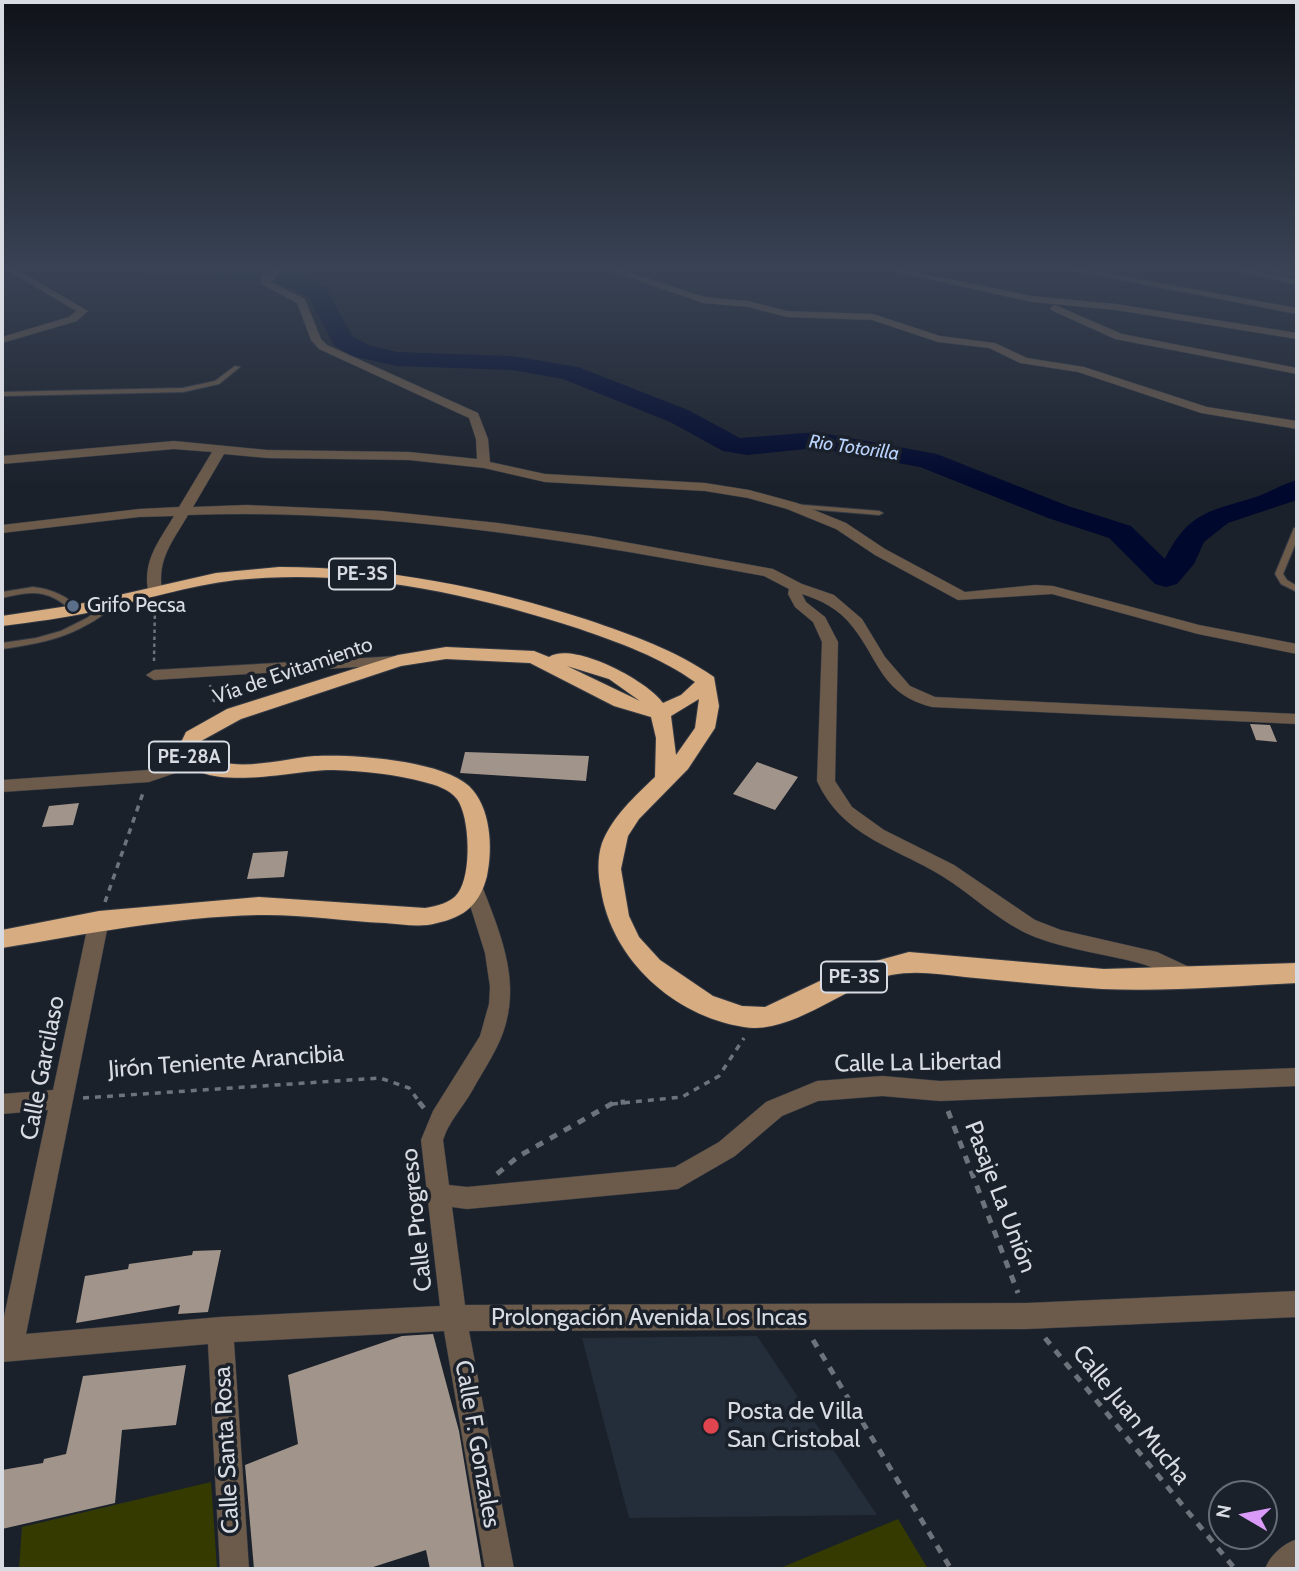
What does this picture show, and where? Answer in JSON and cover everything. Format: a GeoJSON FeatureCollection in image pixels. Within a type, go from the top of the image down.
{"type":"FeatureCollection","features":[{"type":"Feature","properties":{"kind":"highway","name":"PE-3S"},"geometry":{"type":"LineString","coordinates":[[2,621],[76,610],[155,590],[236,575],[302,572],[379,575],[458,587],[502,598],[606,632],[679,662],[707,681]]}},
{"type":"Feature","properties":{"kind":"highway","name":"Vía de Evitamiento"},"geometry":{"type":"LineString","coordinates":[[193,761],[186,753],[187,745],[211,725],[303,690],[398,661],[446,653],[534,657],[621,702],[660,713]]}},
{"type":"Feature","properties":{"kind":"highway"},"geometry":{"type":"LineString","coordinates":[[665,779],[666,741],[660,713],[688,699],[707,681],[712,700],[710,720],[701,740],[617,834],[608,871],[618,919],[627,944],[652,968],[684,992],[716,1009],[757,1019]]}},
{"type":"Feature","properties":{"kind":"highway","name":"PE-28A"},"geometry":{"type":"LineString","coordinates":[[193,761],[211,769],[237,771],[333,762],[398,771],[456,786],[468,800],[476,825],[479,869],[473,886]]}},
{"type":"Feature","properties":{"kind":"highway"},"geometry":{"type":"LineString","coordinates":[[2,939],[99,920],[259,906],[425,917],[449,912],[466,900],[473,886]]}},
{"type":"Feature","properties":{"kind":"highway","name":"PE-3S"},"geometry":{"type":"LineString","coordinates":[[757,1019],[815,997],[850,978],[884,966],[909,962],[1104,979],[1297,973]]}},
{"type":"Feature","properties":{"kind":"street"},"geometry":{"type":"LineString","coordinates":[[318,342],[323,347],[474,416],[482,439],[484,464]]}},
{"type":"Feature","properties":{"kind":"street"},"geometry":{"type":"LineString","coordinates":[[967,342],[991,345],[1024,361],[1080,369],[1205,410],[1297,425]]}},
{"type":"Feature","properties":{"kind":"street"},"geometry":{"type":"LineString","coordinates":[[1147,342],[1297,371]]}},
{"type":"Feature","properties":{"kind":"street"},"geometry":{"type":"LineString","coordinates":[[2,460],[147,446],[267,454],[409,456],[484,464],[545,478],[705,487],[750,494],[792,506],[841,526],[880,552],[963,597],[974,598],[1035,589],[1053,590],[1198,629],[1297,649]]}},
{"type":"Feature","properties":{"kind":"street"},"geometry":{"type":"LineString","coordinates":[[155,590],[152,573],[158,555],[220,449]]}},
{"type":"Feature","properties":{"kind":"street"},"geometry":{"type":"LineString","coordinates":[[2,529],[68,519],[186,509],[302,510],[498,527],[768,572],[840,604],[857,622],[880,659],[904,690],[932,702],[1036,709],[1297,719]]}},
{"type":"Feature","properties":{"kind":"street"},"geometry":{"type":"LineString","coordinates":[[797,587],[796,597],[820,620],[830,642],[826,781],[829,792],[840,807],[883,838],[946,869],[1038,930],[1163,960],[1193,978]]}},
{"type":"Feature","properties":{"kind":"street"},"geometry":{"type":"LineString","coordinates":[[154,675],[398,661]]}},
{"type":"Feature","properties":{"kind":"street"},"geometry":{"type":"LineString","coordinates":[[2,786],[149,776],[193,761]]}},
{"type":"Feature","properties":{"kind":"street","name":"Calle Progreso"},"geometry":{"type":"LineString","coordinates":[[454,1318],[432,1140],[436,1123],[461,1088],[496,1023],[502,981],[491,936],[473,886]]}},
{"type":"Feature","properties":{"kind":"street","name":"Calle Garcilaso"},"geometry":{"type":"LineString","coordinates":[[6,1349],[64,1099],[99,920]]}},
{"type":"Feature","properties":{"kind":"street","name":"Calle La Libertad"},"geometry":{"type":"LineString","coordinates":[[440,1195],[467,1198],[678,1178],[727,1149],[774,1109],[817,1091],[882,1086],[940,1091],[1297,1077]]}},
{"type":"Feature","properties":{"kind":"street"},"geometry":{"type":"LineString","coordinates":[[2,1104],[64,1099]]}},
{"type":"Feature","properties":{"kind":"street","name":"Prolongación Avenida Los Incas"},"geometry":{"type":"LineString","coordinates":[[6,1349],[220,1330],[454,1318],[800,1319],[1027,1316],[1297,1304]]}},
{"type":"Feature","properties":{"kind":"street","name":"Calle F. Gonzales"},"geometry":{"type":"LineString","coordinates":[[454,1318],[500,1569]]}},
{"type":"Feature","properties":{"kind":"street","name":"Calle Santa Rosa"},"geometry":{"type":"LineString","coordinates":[[220,1330],[234,1569]]}},
{"type":"Feature","properties":{"kind":"street"},"geometry":{"type":"LineString","coordinates":[[1279,1569],[1297,1553]]}},
{"type":"Feature","properties":{"kind":"lane"},"geometry":{"type":"LineString","coordinates":[[2,394],[183,390],[217,383],[237,368]]}},
{"type":"Feature","properties":{"kind":"lane"},"geometry":{"type":"LineString","coordinates":[[792,506],[879,513]]}},
{"type":"Feature","properties":{"kind":"lane"},"geometry":{"type":"LineString","coordinates":[[1297,530],[1279,574],[1284,582],[1297,589]]}},
{"type":"Feature","properties":{"kind":"lane"},"geometry":{"type":"LineString","coordinates":[[2,596],[21,590],[47,590],[61,596],[76,610]]}},
{"type":"Feature","properties":{"kind":"lane"},"geometry":{"type":"LineString","coordinates":[[2,646],[67,634],[93,621],[118,599]]}},
{"type":"Feature","properties":{"kind":"path"},"geometry":{"type":"LineString","coordinates":[[154,675],[155,590]]}},
{"type":"Feature","properties":{"kind":"path"},"geometry":{"type":"LineString","coordinates":[[99,920],[149,776]]}},
{"type":"Feature","properties":{"kind":"path"},"geometry":{"type":"LineString","coordinates":[[467,1198],[519,1156],[613,1103],[682,1097],[719,1076],[757,1019]]}},
{"type":"Feature","properties":{"kind":"path","name":"Jirón Teniente Arancibia"},"geometry":{"type":"LineString","coordinates":[[64,1099],[380,1079],[409,1088],[436,1123]]}},
{"type":"Feature","properties":{"kind":"path","name":"Pasaje La Unión"},"geometry":{"type":"LineString","coordinates":[[940,1091],[1027,1316]]}},
{"type":"Feature","properties":{"kind":"path","name":"Calle Juan Mucha"},"geometry":{"type":"LineString","coordinates":[[1027,1316],[1234,1569]]}},
{"type":"Feature","properties":{"kind":"path"},"geometry":{"type":"LineString","coordinates":[[800,1319],[951,1569]]}},
{"type":"Feature","properties":{"kind":"shaded area","name":"Posta de Villa San Cristobal"},"geometry":{"type":"Polygon","coordinates":[[[757,1336],[877,1515],[629,1518],[582,1338],[757,1336]]]}},
{"type":"Feature","properties":{"kind":"green space"},"geometry":{"type":"Polygon","coordinates":[[[211,1482],[217,1569],[19,1569],[22,1527],[211,1482]]]}},
{"type":"Feature","properties":{"kind":"green space"},"geometry":{"type":"Polygon","coordinates":[[[898,1519],[928,1569],[778,1569],[898,1519]]]}},
{"type":"Feature","properties":{"kind":"building"},"geometry":{"type":"Polygon","coordinates":[[[1250,724],[1270,725],[1277,742],[1256,740],[1250,724]]]}},
{"type":"Feature","properties":{"kind":"building"},"geometry":{"type":"Polygon","coordinates":[[[465,752],[589,756],[586,781],[460,773],[465,752]]]}},
{"type":"Feature","properties":{"kind":"building"},"geometry":{"type":"Polygon","coordinates":[[[757,762],[798,777],[775,810],[733,794],[757,762]]]}},
{"type":"Feature","properties":{"kind":"building"},"geometry":{"type":"Polygon","coordinates":[[[79,803],[73,825],[42,827],[49,806],[79,803]]]}},
{"type":"Feature","properties":{"kind":"building"},"geometry":{"type":"Polygon","coordinates":[[[288,851],[284,877],[247,879],[253,853],[288,851]]]}},
{"type":"Feature","properties":{"kind":"building"},"geometry":{"type":"Polygon","coordinates":[[[221,1250],[208,1312],[178,1314],[180,1305],[76,1323],[85,1276],[128,1269],[129,1264],[192,1255],[193,1251],[221,1250]]]}},
{"type":"Feature","properties":{"kind":"building"},"geometry":{"type":"Polygon","coordinates":[[[433,1334],[459,1431],[482,1569],[430,1569],[426,1550],[367,1569],[254,1569],[245,1465],[298,1444],[288,1375],[402,1336],[433,1334]]]}},
{"type":"Feature","properties":{"kind":"building"},"geometry":{"type":"Polygon","coordinates":[[[186,1365],[176,1425],[122,1430],[115,1503],[2,1529],[2,1470],[43,1463],[44,1459],[66,1454],[83,1376],[186,1365]]]}},
{"type":"Feature","properties":{"kind":"waterway","name":"Rio Totorilla"},"geometry":{"type":"LineString","coordinates":[[346,342],[361,351],[397,359],[512,363],[569,372],[679,416],[733,445],[747,447],[817,440],[927,460],[1058,512],[1120,532],[1166,577],[1178,564],[1191,537],[1217,517],[1269,502],[1297,489]]}},
{"type":"Feature","properties":{"kind":"place","name":"Grifo Pecsa"},"geometry":{"type":"Point","coordinates":[73,606]}},
{"type":"Feature","properties":{"kind":"place","name":"Posta de Villa San Cristobal"},"geometry":{"type":"Point","coordinates":[711,1426]}}]}
